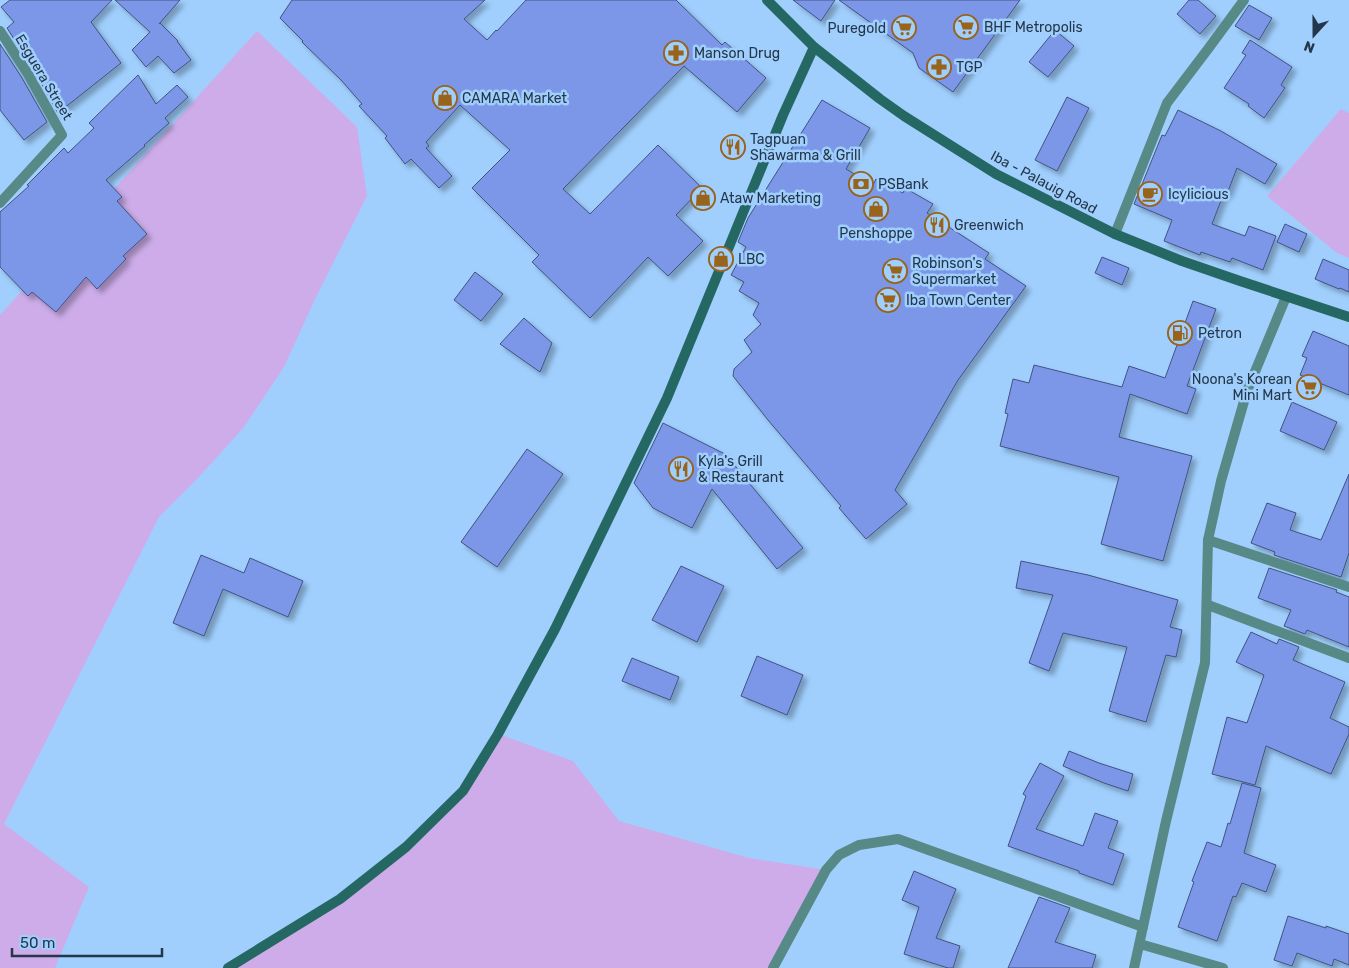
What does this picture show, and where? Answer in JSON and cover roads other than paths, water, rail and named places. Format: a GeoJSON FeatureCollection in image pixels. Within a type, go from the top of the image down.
{"type":"FeatureCollection","features":[{"type":"Feature","properties":{"kind":"main road","name":"Iba - Palauig Road"},"geometry":{"type":"LineString","coordinates":[[767,0],[814,47],[904,116],[996,174],[1115,234],[1182,261],[1349,317]]}},
{"type":"Feature","properties":{"kind":"main road"},"geometry":{"type":"LineString","coordinates":[[228,968],[340,899],[406,847],[463,791],[498,734],[555,629],[667,398],[780,124],[814,47]]}},
{"type":"Feature","properties":{"kind":"street"},"geometry":{"type":"LineString","coordinates":[[1115,234],[1167,103],[1244,0]]}},
{"type":"Feature","properties":{"kind":"street","name":"Esguera Street"},"geometry":{"type":"LineString","coordinates":[[0,31],[28,74],[62,135],[0,203]]}},
{"type":"Feature","properties":{"kind":"street"},"geometry":{"type":"LineString","coordinates":[[1134,968],[1205,663],[1208,604],[1208,540],[1221,481],[1247,391],[1286,297]]}},
{"type":"Feature","properties":{"kind":"street"},"geometry":{"type":"LineString","coordinates":[[1208,540],[1349,587]]}},
{"type":"Feature","properties":{"kind":"street"},"geometry":{"type":"LineString","coordinates":[[1208,604],[1349,658]]}},
{"type":"Feature","properties":{"kind":"street"},"geometry":{"type":"LineString","coordinates":[[773,968],[826,870],[839,855],[859,845],[898,839],[1143,927]]}},
{"type":"Feature","properties":{"kind":"street"},"geometry":{"type":"LineString","coordinates":[[1140,944],[1222,968]]}},
{"type":"Feature","properties":{"kind":"place","name":"BHF Metropolis"},"geometry":{"type":"Point","coordinates":[966,27]}},
{"type":"Feature","properties":{"kind":"place","name":"Puregold"},"geometry":{"type":"Point","coordinates":[904,28]}},
{"type":"Feature","properties":{"kind":"place","name":"Manson Drug"},"geometry":{"type":"Point","coordinates":[676,53]}},
{"type":"Feature","properties":{"kind":"place","name":"TGP"},"geometry":{"type":"Point","coordinates":[939,67]}},
{"type":"Feature","properties":{"kind":"place","name":"CAMARA Market"},"geometry":{"type":"Point","coordinates":[445,98]}},
{"type":"Feature","properties":{"kind":"place","name":"Tagpuan Shawarma & Grill"},"geometry":{"type":"Point","coordinates":[733,147]}},
{"type":"Feature","properties":{"kind":"place","name":"PSBank"},"geometry":{"type":"Point","coordinates":[861,184]}},
{"type":"Feature","properties":{"kind":"place","name":"Icylicious"},"geometry":{"type":"Point","coordinates":[1150,194]}},
{"type":"Feature","properties":{"kind":"place","name":"Ataw Marketing"},"geometry":{"type":"Point","coordinates":[703,198]}},
{"type":"Feature","properties":{"kind":"place","name":"Penshoppe"},"geometry":{"type":"Point","coordinates":[876,209]}},
{"type":"Feature","properties":{"kind":"place","name":"Greenwich"},"geometry":{"type":"Point","coordinates":[937,225]}},
{"type":"Feature","properties":{"kind":"place","name":"LBC"},"geometry":{"type":"Point","coordinates":[721,259]}},
{"type":"Feature","properties":{"kind":"place","name":"Robinson's Supermarket"},"geometry":{"type":"Point","coordinates":[895,271]}},
{"type":"Feature","properties":{"kind":"place","name":"Iba Town Center"},"geometry":{"type":"Point","coordinates":[888,300]}},
{"type":"Feature","properties":{"kind":"place","name":"Petron"},"geometry":{"type":"Point","coordinates":[1180,333]}},
{"type":"Feature","properties":{"kind":"place","name":"Noona's Korean Mini Mart"},"geometry":{"type":"Point","coordinates":[1309,387]}},
{"type":"Feature","properties":{"kind":"place","name":"Kyla's Grill & Restaurant"},"geometry":{"type":"Point","coordinates":[681,469]}}]}
